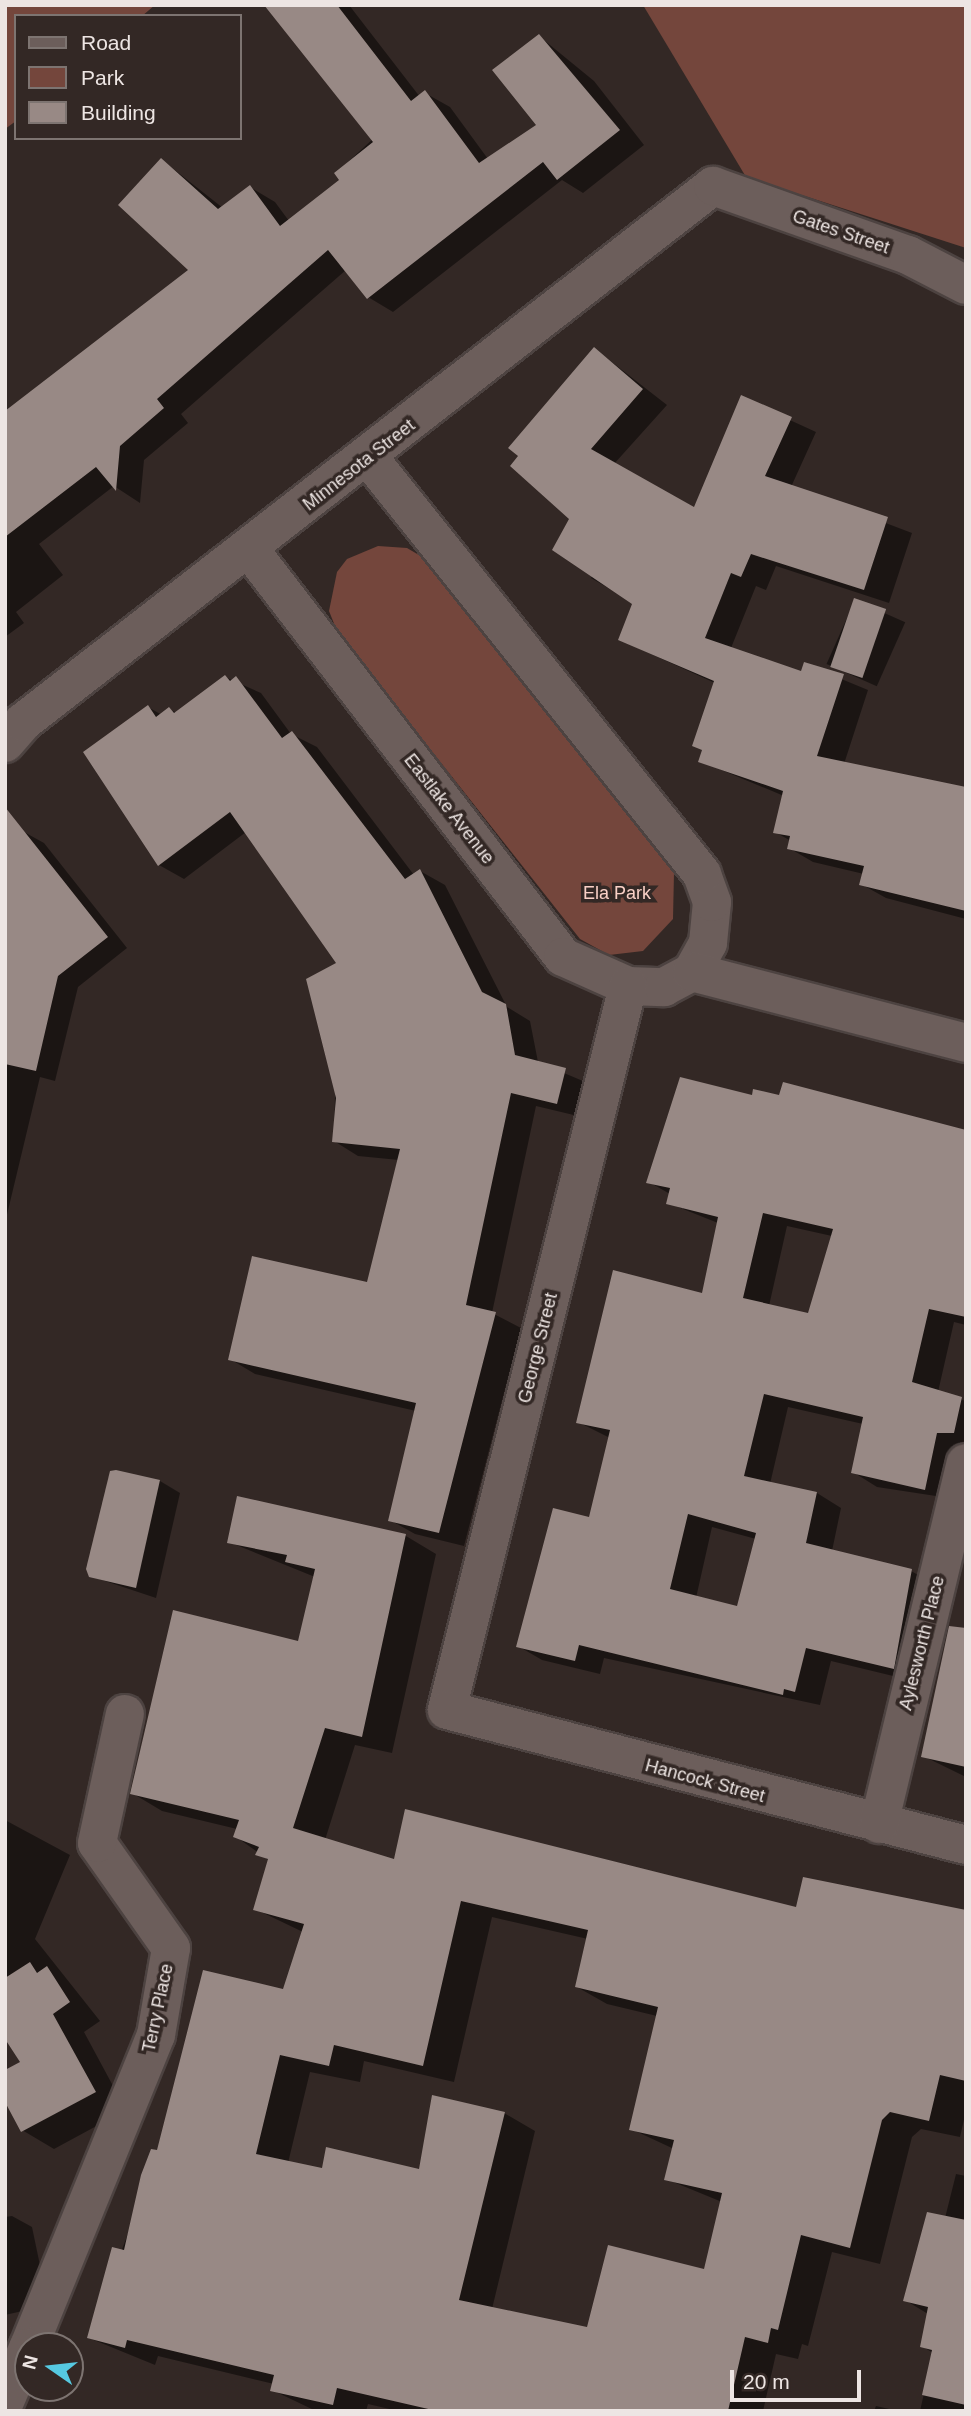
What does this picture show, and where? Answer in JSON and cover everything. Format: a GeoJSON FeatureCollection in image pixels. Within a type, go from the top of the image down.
{"type":"FeatureCollection","features":[{"type":"Feature","properties":{"kind":"street","name":"Gates Street"},"geometry":{"type":"LineString","coordinates":[[713,186],[908,255],[966,285]]}},
{"type":"Feature","properties":{"kind":"street","name":"Minnesota Street"},"geometry":{"type":"LineString","coordinates":[[5,743],[23,722],[369,458],[713,186]]}},
{"type":"Feature","properties":{"kind":"street"},"geometry":{"type":"LineString","coordinates":[[369,458],[702,874],[712,902],[709,943],[692,972],[966,1043]]}},
{"type":"Feature","properties":{"kind":"street","name":"Eastlake Avenue"},"geometry":{"type":"LineString","coordinates":[[250,550],[563,957],[628,986],[664,987],[692,972]]}},
{"type":"Feature","properties":{"kind":"street","name":"George Street"},"geometry":{"type":"LineString","coordinates":[[447,1710],[628,986]]}},
{"type":"Feature","properties":{"kind":"street","name":"Aylesworth Place"},"geometry":{"type":"LineString","coordinates":[[879,1824],[966,1463]]}},
{"type":"Feature","properties":{"kind":"street","name":"Hancock Street"},"geometry":{"type":"LineString","coordinates":[[447,1710],[966,1845]]}},
{"type":"Feature","properties":{"kind":"street","name":"Terry Place"},"geometry":{"type":"LineString","coordinates":[[34,2332],[156,2035],[170,1948],[97,1843],[125,1714]]}},
{"type":"Feature","properties":{"kind":"street","name":"Terry Place"},"geometry":{"type":"LineString","coordinates":[[5,2401],[14,2380]]}},
{"type":"Feature","properties":{"kind":"green space"},"geometry":{"type":"Polygon","coordinates":[[[5,5],[155,5],[144,14],[14,14],[14,122],[5,129],[5,5]]]}},
{"type":"Feature","properties":{"kind":"green space"},"geometry":{"type":"Polygon","coordinates":[[[643,5],[966,5],[966,248],[746,177],[643,5]]]}},
{"type":"Feature","properties":{"kind":"green space","name":"Ela Park"},"geometry":{"type":"Polygon","coordinates":[[[378,546],[407,548],[424,558],[674,872],[673,919],[643,951],[609,955],[580,939],[337,631],[329,611],[337,572],[347,559],[378,546]]]}},
{"type":"Feature","properties":{"kind":"building"},"geometry":{"type":"Polygon","coordinates":[[[264,5],[337,5],[411,101],[425,90],[479,163],[536,125],[492,70],[539,34],[620,130],[557,180],[543,162],[367,299],[328,250],[157,399],[164,408],[120,446],[116,491],[96,467],[5,537],[5,411],[188,270],[118,205],[161,158],[218,209],[250,185],[280,226],[339,180],[334,173],[373,142],[264,5]]]}},
{"type":"Feature","properties":{"kind":"building"},"geometry":{"type":"Polygon","coordinates":[[[594,347],[643,389],[591,449],[694,507],[741,395],[792,417],[765,476],[888,517],[864,590],[751,554],[741,577],[731,573],[705,638],[801,671],[804,662],[844,674],[817,756],[966,787],[966,911],[859,885],[864,866],[787,849],[790,836],[773,833],[783,791],[698,762],[702,750],[692,746],[714,681],[618,640],[632,604],[552,550],[569,519],[510,466],[518,456],[508,448],[594,347]]]}},
{"type":"Feature","properties":{"kind":"building"},"geometry":{"type":"Polygon","coordinates":[[[854,598],[886,609],[862,678],[830,667],[854,598]]]}},
{"type":"Feature","properties":{"kind":"building"},"geometry":{"type":"Polygon","coordinates":[[[225,675],[230,681],[236,676],[282,738],[292,731],[405,879],[420,869],[482,992],[506,1004],[515,1055],[566,1068],[557,1104],[511,1093],[466,1305],[496,1312],[439,1533],[388,1521],[416,1403],[228,1360],[252,1256],[367,1282],[400,1149],[332,1142],[336,1098],[306,979],[336,963],[230,812],[158,866],[83,752],[148,705],[156,717],[169,707],[174,713],[225,675]]]}},
{"type":"Feature","properties":{"kind":"building"},"geometry":{"type":"Polygon","coordinates":[[[5,807],[108,937],[58,976],[36,1071],[5,1064],[5,807]]]}},
{"type":"Feature","properties":{"kind":"building"},"geometry":{"type":"Polygon","coordinates":[[[680,1077],[752,1095],[753,1089],[779,1095],[783,1082],[966,1130],[966,1317],[929,1309],[912,1382],[962,1397],[954,1433],[937,1433],[925,1490],[851,1473],[863,1417],[764,1394],[744,1476],[817,1492],[806,1543],[912,1569],[894,1669],[806,1648],[795,1692],[784,1689],[783,1695],[579,1645],[575,1661],[516,1647],[553,1508],[589,1517],[610,1430],[576,1423],[613,1270],[702,1293],[718,1217],[666,1204],[670,1188],[646,1183],[680,1077]],[[763,1213],[743,1298],[808,1313],[833,1229],[763,1213]],[[688,1514],[670,1589],[737,1606],[756,1533],[688,1514]]]}},
{"type":"Feature","properties":{"kind":"building"},"geometry":{"type":"Polygon","coordinates":[[[110,1471],[160,1480],[136,1588],[89,1577],[86,1569],[110,1471]]]}},
{"type":"Feature","properties":{"kind":"building"},"geometry":{"type":"Polygon","coordinates":[[[237,1496],[406,1534],[362,1737],[325,1728],[293,1828],[394,1859],[405,1809],[796,1907],[803,1877],[966,1910],[966,2081],[940,2075],[929,2121],[890,2112],[882,2120],[850,2248],[801,2235],[778,2330],[771,2328],[768,2343],[745,2337],[728,2411],[437,2411],[337,2388],[333,2405],[270,2391],[274,2375],[127,2340],[125,2348],[87,2338],[112,2247],[124,2250],[141,2175],[151,2149],[157,2150],[203,1970],[283,1989],[304,1924],[253,1910],[268,1859],[255,1855],[259,1847],[233,1837],[239,1820],[130,1794],[173,1610],[298,1641],[315,1569],[285,1562],[287,1555],[227,1543],[237,1496]],[[461,1901],[423,2066],[334,2045],[329,2066],[280,2055],[256,2154],[322,2168],[326,2147],[419,2169],[432,2095],[505,2112],[459,2300],[587,2327],[608,2245],[704,2269],[722,2193],[664,2180],[674,2140],[629,2130],[658,2007],[575,1987],[588,1930],[461,1901]]]}},
{"type":"Feature","properties":{"kind":"building"},"geometry":{"type":"Polygon","coordinates":[[[949,1626],[966,1628],[966,1767],[921,1757],[949,1626]]]}},
{"type":"Feature","properties":{"kind":"building"},"geometry":{"type":"Polygon","coordinates":[[[30,1962],[37,1973],[47,1966],[70,2002],[53,2014],[96,2092],[21,2132],[5,2102],[5,2070],[20,2062],[5,2039],[5,1978],[30,1962]]]}},
{"type":"Feature","properties":{"kind":"building"},"geometry":{"type":"Polygon","coordinates":[[[927,2212],[966,2220],[966,2405],[922,2395],[932,2350],[920,2347],[928,2307],[903,2301],[927,2212]]]}}]}
